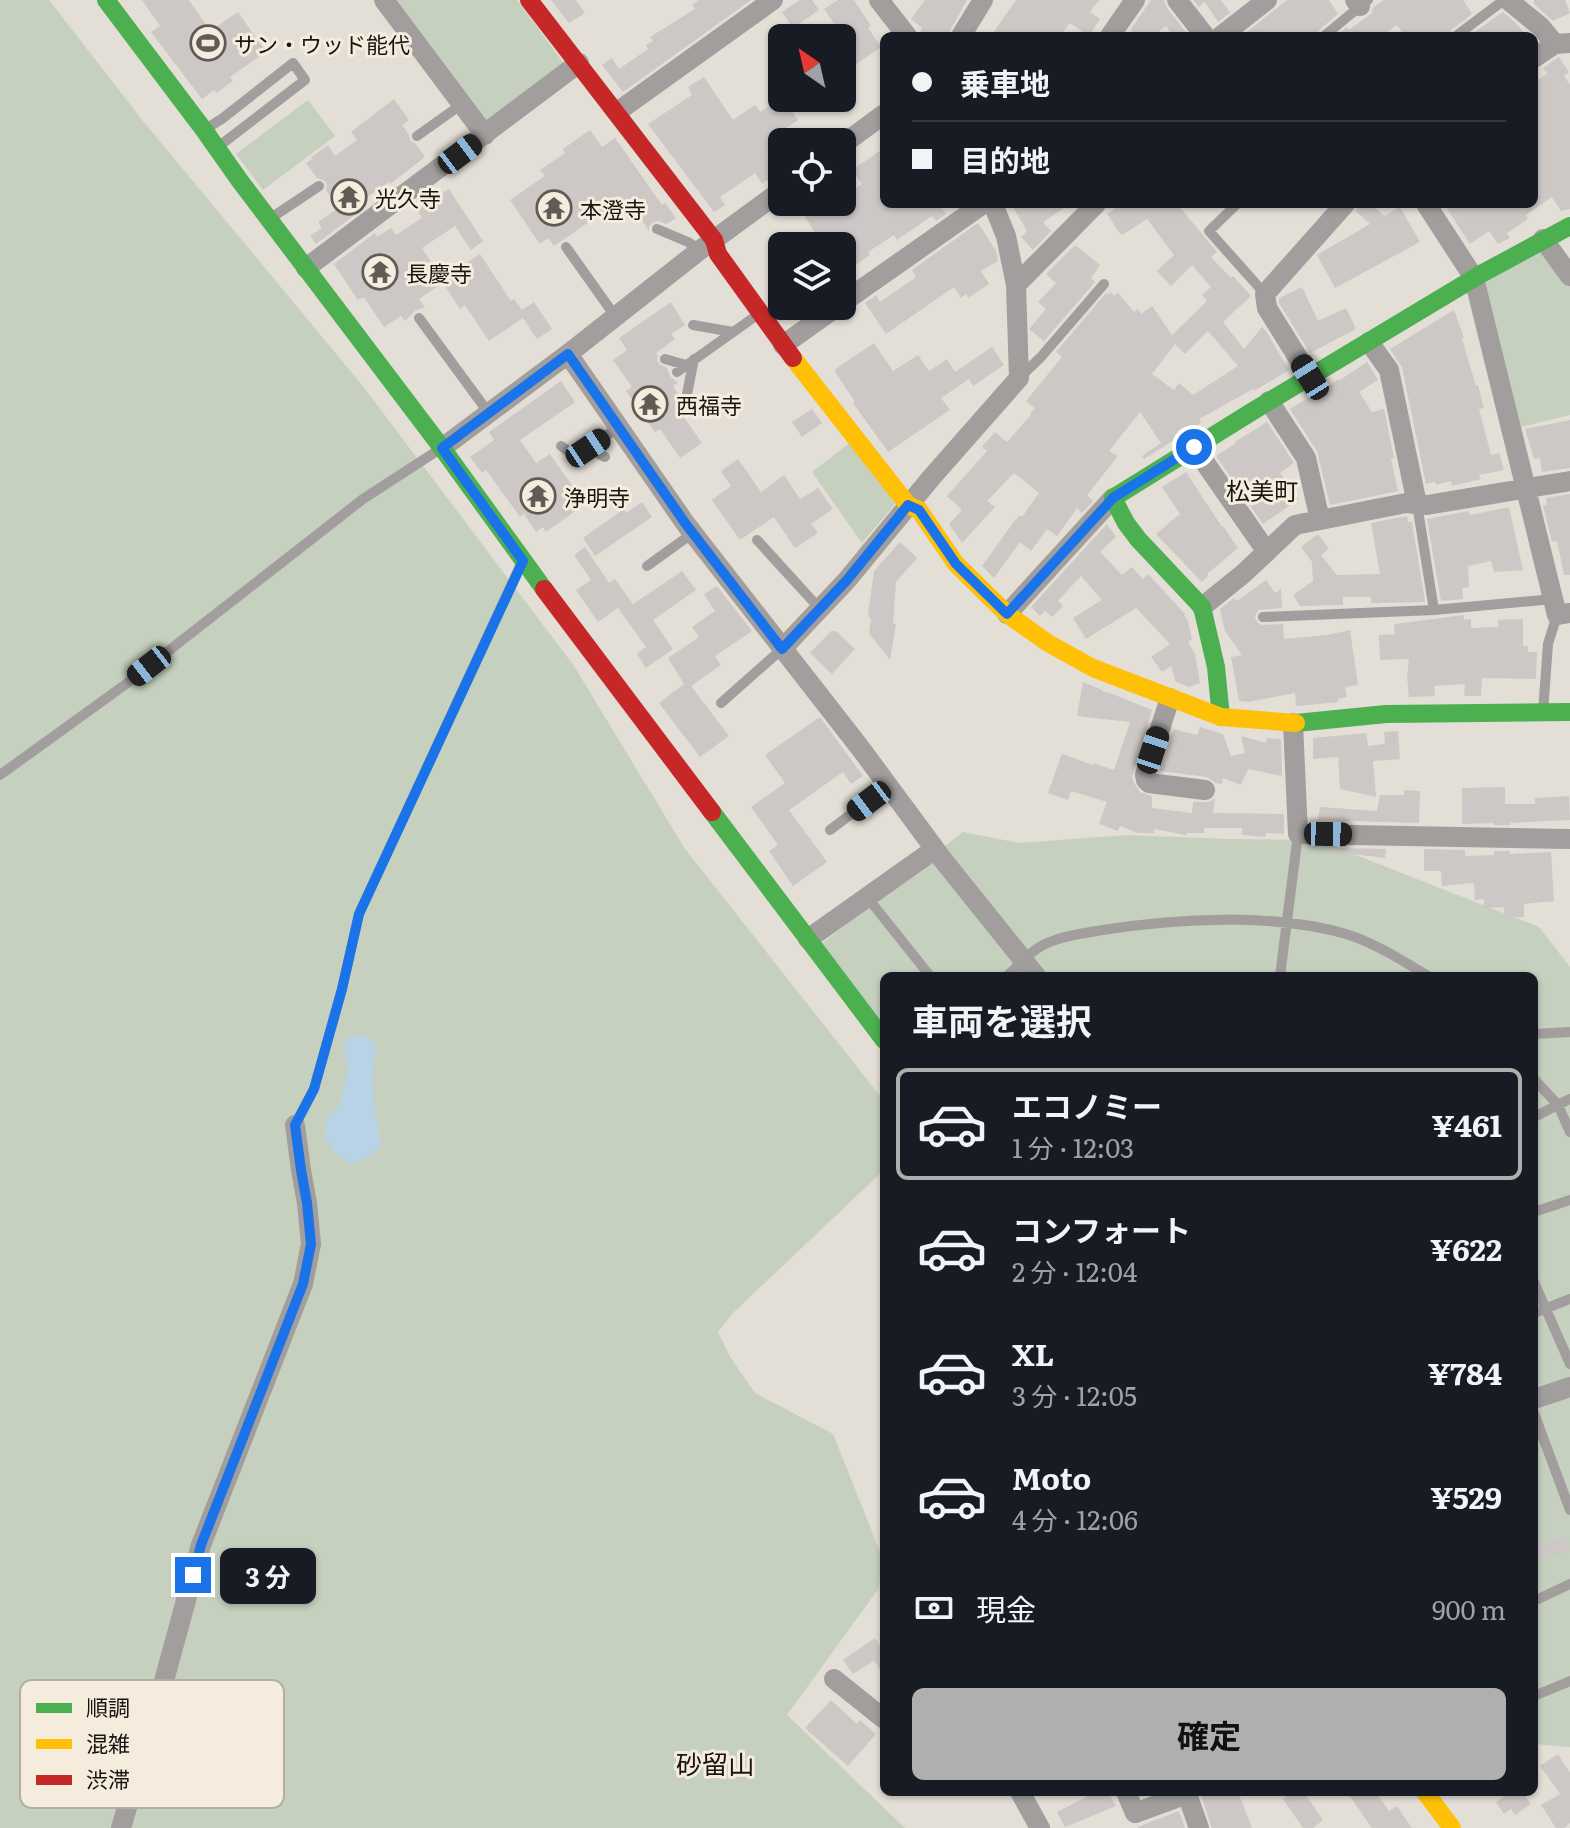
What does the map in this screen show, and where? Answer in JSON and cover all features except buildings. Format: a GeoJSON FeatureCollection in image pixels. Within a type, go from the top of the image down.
{"type":"FeatureCollection","features":[{"type":"Feature","properties":{"kind":"street"},"geometry":{"type":"LineString","coordinates":[[106,0],[880,1035]]}},
{"type":"Feature","properties":{"kind":"street"},"geometry":{"type":"LineString","coordinates":[[384,0],[485,135]]}},
{"type":"Feature","properties":{"kind":"street"},"geometry":{"type":"LineString","coordinates":[[529,0],[617,112],[707,245],[718,254],[783,345],[908,505],[919,510],[956,564],[1007,614],[1048,643],[1093,668],[1221,717],[1293,723],[1386,714],[1570,712]]}},
{"type":"Feature","properties":{"kind":"street"},"geometry":{"type":"LineString","coordinates":[[617,112],[773,0]]}},
{"type":"Feature","properties":{"kind":"street"},"geometry":{"type":"LineString","coordinates":[[879,0],[904,32]]}},
{"type":"Feature","properties":{"kind":"street"},"geometry":{"type":"LineString","coordinates":[[963,32],[983,0]]}},
{"type":"Feature","properties":{"kind":"street"},"geometry":{"type":"LineString","coordinates":[[1117,32],[1135,0]]}},
{"type":"Feature","properties":{"kind":"street"},"geometry":{"type":"LineString","coordinates":[[1177,0],[1202,32]]}},
{"type":"Feature","properties":{"kind":"street"},"geometry":{"type":"LineString","coordinates":[[1506,0],[1563,43],[1538,56]]}},
{"type":"Feature","properties":{"kind":"street"},"geometry":{"type":"LineString","coordinates":[[1226,32],[1264,1]]}},
{"type":"Feature","properties":{"kind":"street"},"geometry":{"type":"LineString","coordinates":[[306,268],[579,63]]}},
{"type":"Feature","properties":{"kind":"street"},"geometry":{"type":"LineString","coordinates":[[856,135],[880,117]]}},
{"type":"Feature","properties":{"kind":"street"},"geometry":{"type":"LineString","coordinates":[[442,448],[768,200]]}},
{"type":"Feature","properties":{"kind":"street"},"geometry":{"type":"LineString","coordinates":[[856,294],[977,208]]}},
{"type":"Feature","properties":{"kind":"street"},"geometry":{"type":"LineString","coordinates":[[782,649],[847,580],[1019,378],[1016,285],[1006,236],[995,208]]}},
{"type":"Feature","properties":{"kind":"street"},"geometry":{"type":"LineString","coordinates":[[1016,285],[1092,208]]}},
{"type":"Feature","properties":{"kind":"street"},"geometry":{"type":"LineString","coordinates":[[1310,377],[1267,308],[1265,294],[1341,208]]}},
{"type":"Feature","properties":{"kind":"street"},"geometry":{"type":"LineString","coordinates":[[1429,208],[1474,278],[1560,609]]}},
{"type":"Feature","properties":{"kind":"street"},"geometry":{"type":"LineString","coordinates":[[1007,614],[1113,498],[1474,278],[1570,226]]}},
{"type":"Feature","properties":{"kind":"street"},"geometry":{"type":"LineString","coordinates":[[1543,239],[1570,276]]}},
{"type":"Feature","properties":{"kind":"street"},"geometry":{"type":"LineString","coordinates":[[783,345],[819,320]]}},
{"type":"Feature","properties":{"kind":"street"},"geometry":{"type":"LineString","coordinates":[[1369,342],[1389,370],[1417,504]]}},
{"type":"Feature","properties":{"kind":"street"},"geometry":{"type":"LineString","coordinates":[[568,354],[693,533],[1030,968]]}},
{"type":"Feature","properties":{"kind":"street"},"geometry":{"type":"LineString","coordinates":[[1269,401],[1306,458],[1320,520]]}},
{"type":"Feature","properties":{"kind":"street"},"geometry":{"type":"LineString","coordinates":[[1194,447],[1267,552]]}},
{"type":"Feature","properties":{"kind":"street"},"geometry":{"type":"LineString","coordinates":[[1202,607],[1295,525],[1406,503],[1427,505],[1570,481]]}},
{"type":"Feature","properties":{"kind":"street"},"geometry":{"type":"LineString","coordinates":[[1113,498],[1138,539],[1202,607],[1216,667],[1221,717]]}},
{"type":"Feature","properties":{"kind":"street"},"geometry":{"type":"LineString","coordinates":[[1170,698],[1146,780],[1149,783],[1205,790]]}},
{"type":"Feature","properties":{"kind":"street"},"geometry":{"type":"LineString","coordinates":[[1293,723],[1298,834],[1570,839]]}},
{"type":"Feature","properties":{"kind":"street"},"geometry":{"type":"LineString","coordinates":[[808,939],[935,849]]}},
{"type":"Feature","properties":{"kind":"street"},"geometry":{"type":"LineString","coordinates":[[164,1680],[201,1545],[303,1284],[311,1244],[295,1125]]}},
{"type":"Feature","properties":{"kind":"street"},"geometry":{"type":"LineString","coordinates":[[1538,1398],[1570,1387]]}},
{"type":"Feature","properties":{"kind":"street"},"geometry":{"type":"LineString","coordinates":[[834,1679],[880,1716]]}},
{"type":"Feature","properties":{"kind":"street"},"geometry":{"type":"LineString","coordinates":[[1022,1796],[1040,1828]]}},
{"type":"Feature","properties":{"kind":"street"},"geometry":{"type":"LineString","coordinates":[[1128,1796],[1135,1813],[1182,1796]]}},
{"type":"Feature","properties":{"kind":"street"},"geometry":{"type":"LineString","coordinates":[[1188,1796],[1199,1828]]}},
{"type":"Feature","properties":{"kind":"street"},"geometry":{"type":"LineString","coordinates":[[1428,1796],[1452,1828]]}},
{"type":"Feature","properties":{"kind":"street"},"geometry":{"type":"LineString","coordinates":[[121,1828],[127,1808]]}},
{"type":"Feature","properties":{"kind":"lane"},"geometry":{"type":"LineString","coordinates":[[1462,32],[1506,0]]}},
{"type":"Feature","properties":{"kind":"lane"},"geometry":{"type":"LineString","coordinates":[[1328,32],[1361,2]]}},
{"type":"Feature","properties":{"kind":"lane"},"geometry":{"type":"LineString","coordinates":[[204,130],[293,63],[305,80],[216,148]]}},
{"type":"Feature","properties":{"kind":"lane"},"geometry":{"type":"LineString","coordinates":[[417,136],[462,104]]}},
{"type":"Feature","properties":{"kind":"lane"},"geometry":{"type":"LineString","coordinates":[[269,219],[319,186]]}},
{"type":"Feature","properties":{"kind":"lane"},"geometry":{"type":"LineString","coordinates":[[1233,208],[1209,231],[1265,294]]}},
{"type":"Feature","properties":{"kind":"lane"},"geometry":{"type":"LineString","coordinates":[[657,229],[688,242],[707,245]]}},
{"type":"Feature","properties":{"kind":"lane"},"geometry":{"type":"LineString","coordinates":[[566,247],[615,316]]}},
{"type":"Feature","properties":{"kind":"lane"},"geometry":{"type":"LineString","coordinates":[[1019,378],[1104,284]]}},
{"type":"Feature","properties":{"kind":"lane"},"geometry":{"type":"LineString","coordinates":[[686,365],[760,313]]}},
{"type":"Feature","properties":{"kind":"lane"},"geometry":{"type":"LineString","coordinates":[[419,318],[488,412]]}},
{"type":"Feature","properties":{"kind":"lane"},"geometry":{"type":"LineString","coordinates":[[693,325],[733,332]]}},
{"type":"Feature","properties":{"kind":"lane"},"geometry":{"type":"LineString","coordinates":[[665,359],[686,365]]}},
{"type":"Feature","properties":{"kind":"lane"},"geometry":{"type":"LineString","coordinates":[[686,365],[687,394]]}},
{"type":"Feature","properties":{"kind":"lane"},"geometry":{"type":"LineString","coordinates":[[561,446],[573,457],[619,427]]}},
{"type":"Feature","properties":{"kind":"lane"},"geometry":{"type":"LineString","coordinates":[[0,775],[126,684],[363,499],[442,448]]}},
{"type":"Feature","properties":{"kind":"lane"},"geometry":{"type":"LineString","coordinates":[[588,448],[605,457]]}},
{"type":"Feature","properties":{"kind":"lane"},"geometry":{"type":"LineString","coordinates":[[1417,504],[1434,610]]}},
{"type":"Feature","properties":{"kind":"lane"},"geometry":{"type":"LineString","coordinates":[[647,566],[693,533]]}},
{"type":"Feature","properties":{"kind":"lane"},"geometry":{"type":"LineString","coordinates":[[757,540],[820,609]]}},
{"type":"Feature","properties":{"kind":"lane"},"geometry":{"type":"LineString","coordinates":[[295,1125],[314,1089],[359,914],[523,561]]}},
{"type":"Feature","properties":{"kind":"lane"},"geometry":{"type":"LineString","coordinates":[[1263,617],[1560,609],[1548,644],[1543,713]]}},
{"type":"Feature","properties":{"kind":"lane"},"geometry":{"type":"LineString","coordinates":[[721,703],[782,649]]}},
{"type":"Feature","properties":{"kind":"lane"},"geometry":{"type":"LineString","coordinates":[[830,830],[888,786]]}},
{"type":"Feature","properties":{"kind":"lane"},"geometry":{"type":"LineString","coordinates":[[1280,972],[1298,834]]}},
{"type":"Feature","properties":{"kind":"lane"},"geometry":{"type":"LineString","coordinates":[[867,897],[927,972]]}},
{"type":"Feature","properties":{"kind":"lane"},"geometry":{"type":"LineString","coordinates":[[1030,968],[1047,942],[1118,928],[1209,919],[1321,928],[1349,935],[1421,972]]}},
{"type":"Feature","properties":{"kind":"lane"},"geometry":{"type":"LineString","coordinates":[[1538,1034],[1570,1032]]}},
{"type":"Feature","properties":{"kind":"lane"},"geometry":{"type":"LineString","coordinates":[[1538,1083],[1558,1105],[1570,1132]]}},
{"type":"Feature","properties":{"kind":"lane"},"geometry":{"type":"LineString","coordinates":[[1538,1115],[1570,1099]]}},
{"type":"Feature","properties":{"kind":"lane"},"geometry":{"type":"LineString","coordinates":[[1538,1211],[1570,1200]]}},
{"type":"Feature","properties":{"kind":"lane"},"geometry":{"type":"LineString","coordinates":[[1538,1291],[1570,1364]]}},
{"type":"Feature","properties":{"kind":"lane"},"geometry":{"type":"LineString","coordinates":[[1538,1311],[1570,1299]]}},
{"type":"Feature","properties":{"kind":"lane"},"geometry":{"type":"LineString","coordinates":[[1538,1424],[1570,1510]]}},
{"type":"Feature","properties":{"kind":"lane"},"geometry":{"type":"LineString","coordinates":[[1538,1599],[1570,1584]]}},
{"type":"Feature","properties":{"kind":"lane"},"geometry":{"type":"LineString","coordinates":[[1538,1694],[1570,1681]]}},
{"type":"Feature","properties":{"kind":"green space"},"geometry":{"type":"Polygon","coordinates":[[[0,0],[49,0],[143,121],[362,385],[574,666],[685,849],[880,1096],[880,1174],[734,1312],[718,1332],[730,1357],[755,1393],[833,1434],[880,1552],[879,1588],[787,1715],[905,1828],[0,1828],[0,0]]]}},
{"type":"Feature","properties":{"kind":"green space"},"geometry":{"type":"Polygon","coordinates":[[[394,0],[517,0],[565,65],[487,124],[394,0]]]}},
{"type":"Feature","properties":{"kind":"green space"},"geometry":{"type":"Polygon","coordinates":[[[308,100],[335,136],[263,190],[236,154],[308,100]]]}},
{"type":"Feature","properties":{"kind":"green space"},"geometry":{"type":"Polygon","coordinates":[[[1543,247],[1570,282],[1570,415],[1521,427],[1485,281],[1543,247]]]}},
{"type":"Feature","properties":{"kind":"green space"},"geometry":{"type":"Polygon","coordinates":[[[851,442],[895,504],[862,543],[812,472],[851,442]]]}},
{"type":"Feature","properties":{"kind":"green space"},"geometry":{"type":"Polygon","coordinates":[[[963,832],[1019,843],[1127,835],[1318,840],[1539,927],[1570,967],[1570,1747],[1538,1744],[1538,972],[880,972],[880,1031],[815,949],[963,832]]]}},
{"type":"Feature","properties":{"kind":"water"},"geometry":{"type":"Polygon","coordinates":[[[359,1035],[371,1038],[377,1049],[373,1085],[381,1145],[371,1156],[351,1165],[324,1138],[327,1118],[338,1109],[349,1066],[344,1045],[348,1039],[359,1035]]]}},
{"type":"Feature","properties":{"kind":"traffic: fast"},"geometry":{"type":"LineString","coordinates":[[106,0],[544,589]]}},
{"type":"Feature","properties":{"kind":"traffic: fast"},"geometry":{"type":"LineString","coordinates":[[1221,717],[1216,667],[1202,607],[1138,539],[1113,498],[1481,274],[1570,226]]}},
{"type":"Feature","properties":{"kind":"traffic: fast"},"geometry":{"type":"LineString","coordinates":[[1296,723],[1386,714],[1570,712]]}},
{"type":"Feature","properties":{"kind":"traffic: fast"},"geometry":{"type":"LineString","coordinates":[[712,812],[880,1035]]}},
{"type":"Feature","properties":{"kind":"traffic: slow"},"geometry":{"type":"LineString","coordinates":[[793,358],[908,505],[919,510],[956,564],[1007,614],[1048,643],[1093,668],[1221,717],[1296,723]]}},
{"type":"Feature","properties":{"kind":"traffic: slow"},"geometry":{"type":"LineString","coordinates":[[1428,1796],[1452,1828]]}},
{"type":"Feature","properties":{"kind":"traffic: jam"},"geometry":{"type":"LineString","coordinates":[[529,0],[714,240],[718,254],[793,358]]}},
{"type":"Feature","properties":{"kind":"traffic: jam"},"geometry":{"type":"LineString","coordinates":[[544,589],[712,812]]}},
{"type":"Feature","properties":{"kind":"place","name":"サン・ウッド能代"},"geometry":{"type":"Point","coordinates":[208,43]}},
{"type":"Feature","properties":{"kind":"place","name":"光久寺"},"geometry":{"type":"Point","coordinates":[349,197]}},
{"type":"Feature","properties":{"kind":"place","name":"本澄寺"},"geometry":{"type":"Point","coordinates":[554,208]}},
{"type":"Feature","properties":{"kind":"place","name":"長慶寺"},"geometry":{"type":"Point","coordinates":[380,272]}},
{"type":"Feature","properties":{"kind":"place","name":"西福寺"},"geometry":{"type":"Point","coordinates":[650,404]}},
{"type":"Feature","properties":{"kind":"place","name":"浄明寺"},"geometry":{"type":"Point","coordinates":[538,496]}},
{"type":"Feature","properties":{"kind":"district","name":"松美町"},"geometry":{"type":"Point","coordinates":[1262,489]}},
{"type":"Feature","properties":{"kind":"district","name":"砂留山"},"geometry":{"type":"Point","coordinates":[715,1762]}},
{"type":"Feature","properties":{"kind":"route"},"geometry":{"type":"LineString","coordinates":[[193,1575],[201,1545],[303,1284],[311,1244],[295,1125],[314,1089],[359,914],[523,561],[442,448],[568,354],[685,523],[782,649],[847,580],[908,505],[919,510],[944,550],[1007,614],[1113,498],[1194,447]]}}]}
